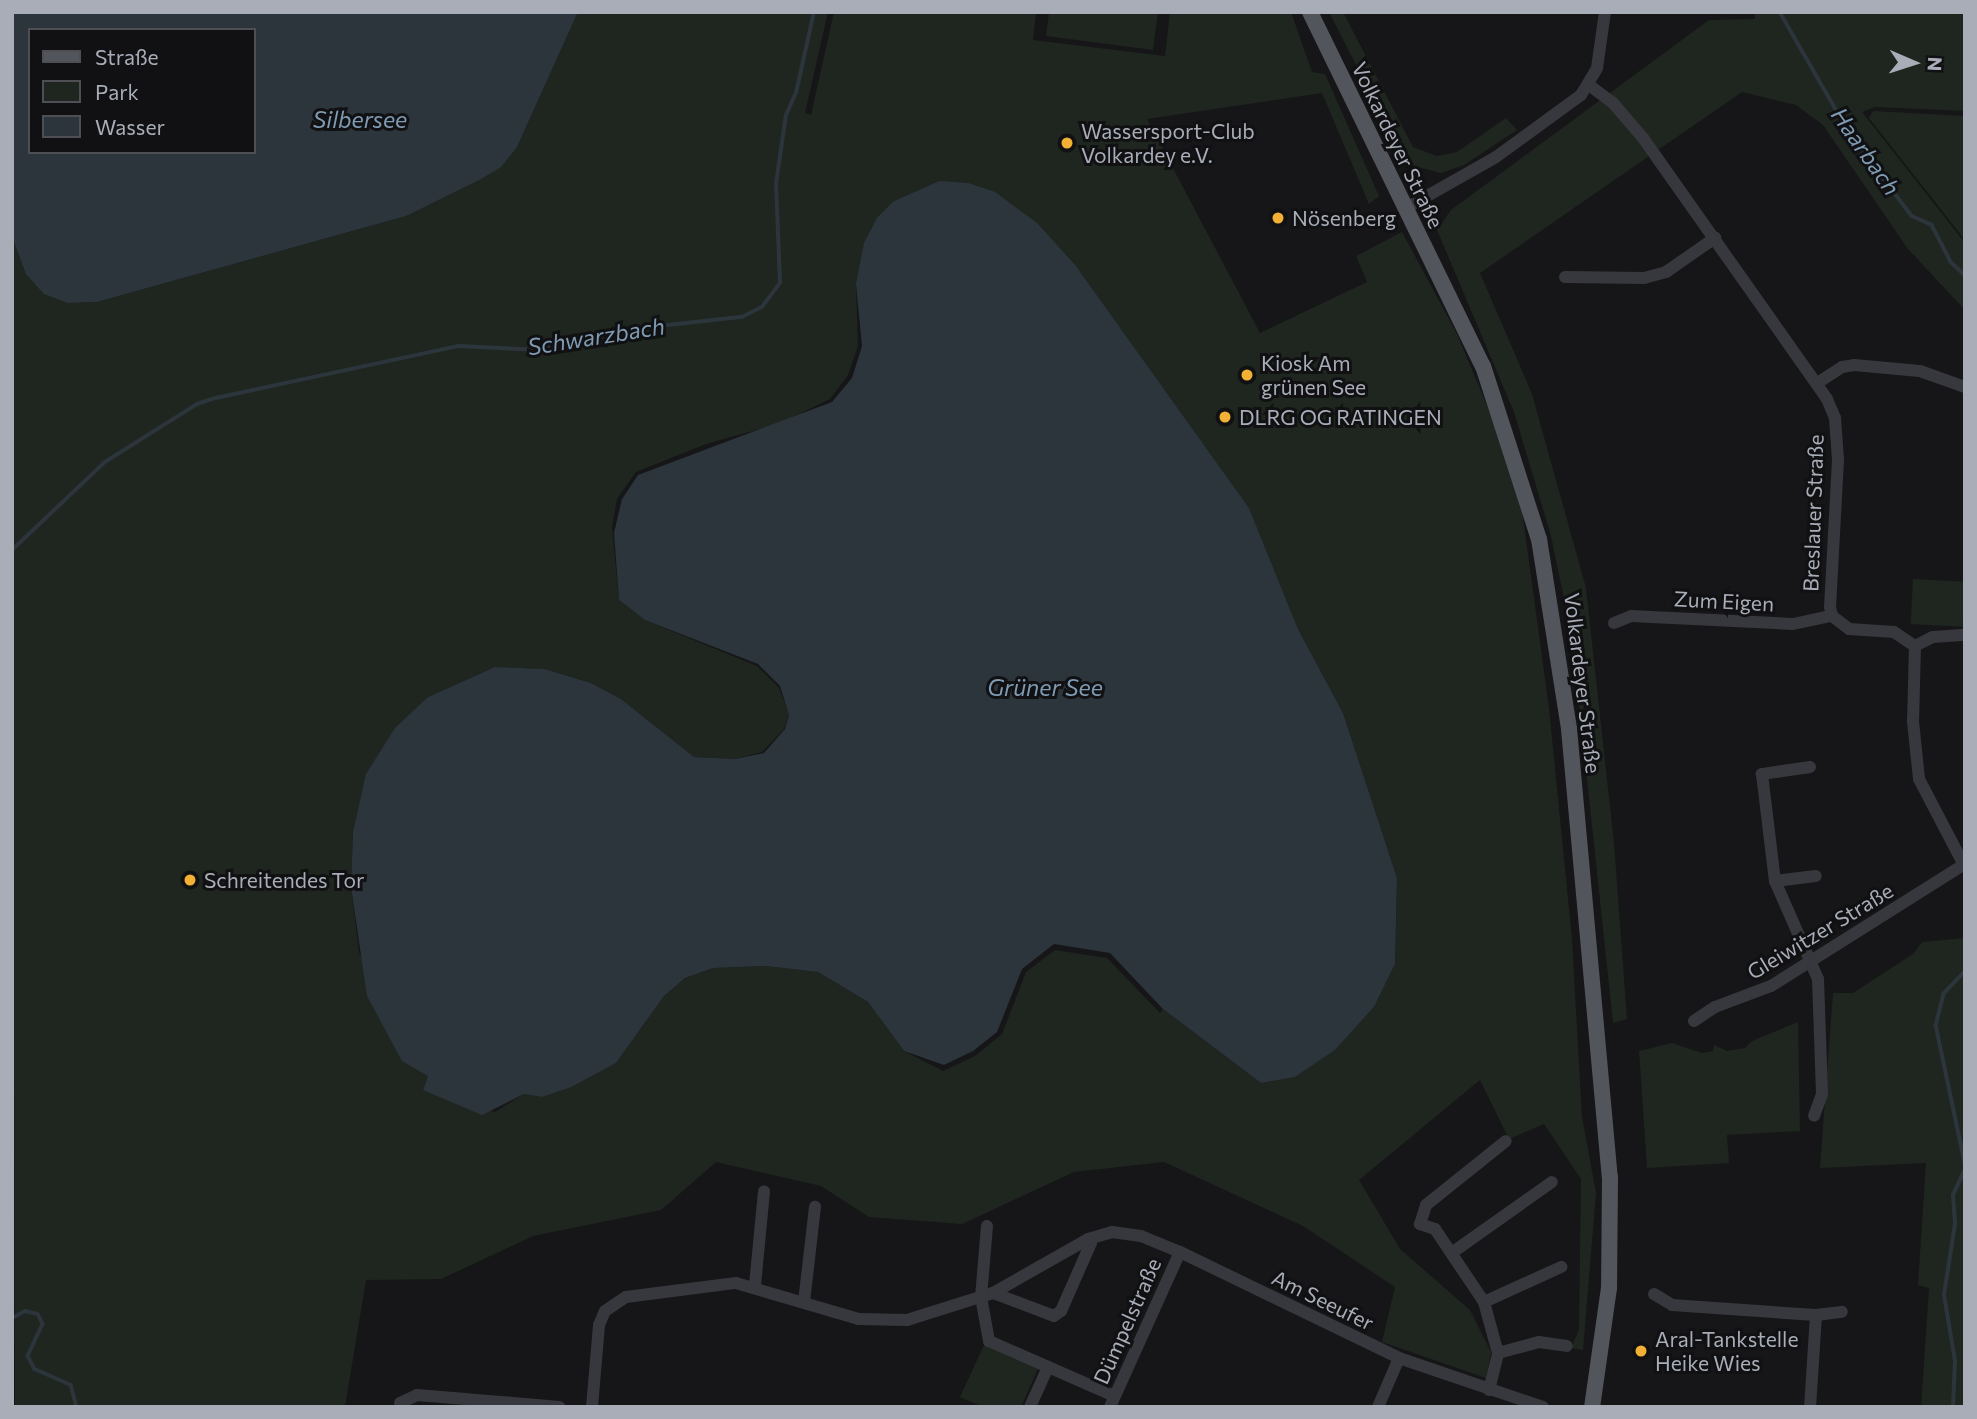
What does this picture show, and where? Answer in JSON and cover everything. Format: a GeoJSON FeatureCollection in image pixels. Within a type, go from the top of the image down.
{"type":"FeatureCollection","features":[{"type":"Feature","properties":{"kind":"main road","name":"Volkardeyer Straße"},"geometry":{"type":"LineString","coordinates":[[1310,12],[1483,366],[1504,422],[1539,539],[1558,637],[1610,1177],[1609,1289],[1592,1407]]}},
{"type":"Feature","properties":{"kind":"street"},"geometry":{"type":"LineString","coordinates":[[1406,208],[1496,157],[1589,85],[1603,41],[1605,12]]}},
{"type":"Feature","properties":{"kind":"street","name":"Breslauer Straße"},"geometry":{"type":"LineString","coordinates":[[1589,85],[1613,103],[1643,138],[1819,382],[1835,418],[1837,439],[1829,597],[1832,615],[1849,629],[1902,634],[1915,646]]}},
{"type":"Feature","properties":{"kind":"street"},"geometry":{"type":"LineString","coordinates":[[1565,277],[1644,278],[1666,272],[1715,238]]}},
{"type":"Feature","properties":{"kind":"street"},"geometry":{"type":"LineString","coordinates":[[1819,382],[1842,367],[1854,365],[1920,371],[1965,387]]}},
{"type":"Feature","properties":{"kind":"street","name":"Zum Eigen"},"geometry":{"type":"LineString","coordinates":[[1614,623],[1631,616],[1793,624],[1832,615]]}},
{"type":"Feature","properties":{"kind":"street"},"geometry":{"type":"LineString","coordinates":[[1964,866],[1919,779],[1913,721],[1915,646],[1933,637],[1965,635]]}},
{"type":"Feature","properties":{"kind":"street"},"geometry":{"type":"LineString","coordinates":[[1810,768],[1762,774],[1775,881],[1818,979],[1822,1094],[1814,1116]]}},
{"type":"Feature","properties":{"kind":"street","name":"Gleiwitzer Straße"},"geometry":{"type":"LineString","coordinates":[[1694,1021],[1715,1007],[1771,986],[1964,866]]}},
{"type":"Feature","properties":{"kind":"street"},"geometry":{"type":"LineString","coordinates":[[1775,881],[1816,876]]}},
{"type":"Feature","properties":{"kind":"street"},"geometry":{"type":"LineString","coordinates":[[1489,1390],[1498,1353],[1484,1302],[1453,1252],[1435,1229],[1420,1224],[1426,1205],[1506,1141]]}},
{"type":"Feature","properties":{"kind":"street"},"geometry":{"type":"LineString","coordinates":[[1453,1252],[1552,1182]]}},
{"type":"Feature","properties":{"kind":"street"},"geometry":{"type":"LineString","coordinates":[[755,1285],[764,1191]]}},
{"type":"Feature","properties":{"kind":"street"},"geometry":{"type":"LineString","coordinates":[[804,1302],[815,1207]]}},
{"type":"Feature","properties":{"kind":"street"},"geometry":{"type":"LineString","coordinates":[[987,1226],[989,1341],[1048,1367],[1112,1401]]}},
{"type":"Feature","properties":{"kind":"street","name":"Am Seeufer"},"geometry":{"type":"LineString","coordinates":[[592,1407],[599,1325],[614,1302],[709,1283],[755,1285],[858,1318],[892,1321],[987,1295],[1088,1239],[1126,1233],[1180,1252],[1399,1358],[1543,1407]]}},
{"type":"Feature","properties":{"kind":"street"},"geometry":{"type":"LineString","coordinates":[[987,1295],[1054,1316],[1061,1311],[1086,1255],[1088,1239]]}},
{"type":"Feature","properties":{"kind":"street","name":"Dümpelstraße"},"geometry":{"type":"LineString","coordinates":[[1112,1401],[1180,1252]]}},
{"type":"Feature","properties":{"kind":"street"},"geometry":{"type":"LineString","coordinates":[[1484,1302],[1561,1267]]}},
{"type":"Feature","properties":{"kind":"street"},"geometry":{"type":"LineString","coordinates":[[1654,1294],[1672,1305],[1816,1315],[1842,1312]]}},
{"type":"Feature","properties":{"kind":"street"},"geometry":{"type":"LineString","coordinates":[[1810,1407],[1816,1315]]}},
{"type":"Feature","properties":{"kind":"street"},"geometry":{"type":"LineString","coordinates":[[1498,1353],[1539,1342],[1567,1346]]}},
{"type":"Feature","properties":{"kind":"street"},"geometry":{"type":"LineString","coordinates":[[1378,1407],[1399,1358]]}},
{"type":"Feature","properties":{"kind":"street"},"geometry":{"type":"LineString","coordinates":[[1030,1407],[1048,1367]]}},
{"type":"Feature","properties":{"kind":"street"},"geometry":{"type":"LineString","coordinates":[[400,1403],[417,1395],[559,1407]]}},
{"type":"Feature","properties":{"kind":"green space"},"geometry":{"type":"Polygon","coordinates":[[[578,12],[828,12],[805,113],[811,115],[834,12],[1036,12],[1033,40],[1165,56],[1170,12],[1291,12],[1312,72],[1325,74],[1379,196],[1369,204],[1322,93],[1147,119],[1260,333],[1367,282],[1356,256],[1402,232],[1457,334],[1491,415],[1521,503],[1549,708],[1572,939],[1582,1117],[1596,1193],[1583,1350],[1571,1348],[1579,1330],[1581,1179],[1544,1124],[1509,1139],[1480,1080],[1359,1180],[1400,1249],[1470,1310],[1491,1352],[1486,1378],[1382,1342],[1395,1287],[1303,1226],[1164,1162],[1074,1172],[962,1224],[869,1217],[821,1186],[716,1162],[661,1210],[533,1236],[441,1279],[366,1280],[345,1407],[15,1407],[12,236],[68,303],[97,302],[406,216],[517,147],[578,12]],[[939,181],[894,201],[856,284],[858,346],[848,375],[830,399],[778,424],[706,444],[636,472],[617,499],[612,527],[619,600],[645,620],[757,666],[779,688],[789,714],[784,729],[762,752],[735,759],[694,757],[621,699],[591,683],[543,669],[495,667],[428,697],[353,832],[351,887],[359,952],[428,1076],[423,1090],[495,1112],[524,1094],[542,1097],[616,1063],[664,996],[685,978],[713,968],[766,966],[818,972],[868,1002],[904,1051],[943,1071],[975,1056],[1002,1034],[1026,972],[1055,950],[1107,958],[1160,1013],[1163,1009],[1261,1083],[1295,1077],[1335,1050],[1374,1007],[1395,964],[1397,878],[1343,713],[1298,629],[1249,508],[1076,266],[939,181]]]}},
{"type":"Feature","properties":{"kind":"green space"},"geometry":{"type":"Polygon","coordinates":[[[1049,12],[1158,12],[1153,50],[1046,36],[1049,12]]]}},
{"type":"Feature","properties":{"kind":"green space"},"geometry":{"type":"Polygon","coordinates":[[[1329,12],[1343,12],[1413,147],[1437,156],[1457,152],[1506,118],[1517,130],[1464,165],[1441,173],[1414,166],[1402,155],[1329,12]]]}},
{"type":"Feature","properties":{"kind":"green space"},"geometry":{"type":"Polygon","coordinates":[[[1755,12],[1965,12],[1965,111],[1875,107],[1862,112],[1965,243],[1965,310],[1908,249],[1823,125],[1796,105],[1742,92],[1480,273],[1532,394],[1586,588],[1614,843],[1627,1019],[1613,1023],[1572,637],[1551,536],[1514,412],[1437,230],[1451,210],[1709,20],[1755,19],[1755,12]]]}},
{"type":"Feature","properties":{"kind":"green space"},"geometry":{"type":"Polygon","coordinates":[[[1873,111],[1965,116],[1965,240],[1869,118],[1873,111]]]}},
{"type":"Feature","properties":{"kind":"green space"},"geometry":{"type":"Polygon","coordinates":[[[1913,579],[1965,582],[1963,627],[1911,624],[1913,579]]]}},
{"type":"Feature","properties":{"kind":"green space"},"geometry":{"type":"Polygon","coordinates":[[[1965,938],[1965,1407],[1921,1407],[1929,1288],[1918,1285],[1926,1163],[1820,1168],[1833,993],[1853,993],[1913,954],[1922,942],[1965,938]]]}},
{"type":"Feature","properties":{"kind":"green space"},"geometry":{"type":"Polygon","coordinates":[[[1798,1022],[1800,1131],[1727,1135],[1729,1163],[1647,1168],[1639,1051],[1672,1043],[1702,1053],[1713,1051],[1714,1045],[1727,1051],[1745,1048],[1752,1041],[1798,1022]]]}},
{"type":"Feature","properties":{"kind":"green space"},"geometry":{"type":"Polygon","coordinates":[[[984,1345],[1038,1369],[1021,1407],[983,1407],[960,1397],[984,1345]]]}},
{"type":"Feature","properties":{"kind":"water","name":"Silbersee"},"geometry":{"type":"Polygon","coordinates":[[[12,12],[578,12],[517,147],[501,167],[406,216],[97,302],[68,303],[44,294],[26,274],[12,236],[12,12]]]}},
{"type":"Feature","properties":{"kind":"water","name":"Grüner See"},"geometry":{"type":"Polygon","coordinates":[[[939,181],[968,183],[995,192],[1037,223],[1076,266],[1249,508],[1298,629],[1343,713],[1397,878],[1395,964],[1374,1007],[1335,1050],[1295,1077],[1261,1083],[1163,1009],[1110,953],[1054,944],[1022,969],[997,1032],[973,1051],[944,1065],[904,1051],[868,1002],[818,972],[766,966],[713,968],[685,978],[664,996],[616,1063],[571,1087],[542,1097],[524,1094],[482,1115],[423,1090],[428,1076],[402,1061],[367,996],[351,887],[353,832],[366,774],[395,728],[428,697],[495,667],[544,669],[591,683],[621,699],[694,757],[735,759],[764,753],[785,729],[789,715],[780,686],[758,664],[645,620],[619,600],[614,533],[622,499],[638,475],[832,402],[852,378],[862,346],[856,284],[864,243],[877,218],[894,201],[939,181]]]}},
{"type":"Feature","properties":{"kind":"waterway","name":"Schwarzbach"},"geometry":{"type":"LineString","coordinates":[[12,550],[105,462],[197,404],[458,346],[540,350],[587,334],[742,317],[762,307],[780,283],[776,184],[786,115],[796,93],[814,12]]}},
{"type":"Feature","properties":{"kind":"waterway","name":"Haarbach"},"geometry":{"type":"LineString","coordinates":[[1780,12],[1852,137],[1912,216],[1932,225],[1951,262],[1965,275]]}},
{"type":"Feature","properties":{"kind":"waterway","name":"Haarbach"},"geometry":{"type":"LineString","coordinates":[[1965,972],[1944,994],[1936,1025],[1965,1163]]}},
{"type":"Feature","properties":{"kind":"waterway","name":"Haarbach"},"geometry":{"type":"LineString","coordinates":[[1953,1407],[1955,1361],[1944,1295],[1955,1224],[1953,1195],[1965,1169]]}},
{"type":"Feature","properties":{"kind":"waterway","name":"Schwarzbach"},"geometry":{"type":"LineString","coordinates":[[12,1318],[25,1311],[38,1314],[43,1324],[28,1356],[35,1369],[71,1385],[77,1407]]}},
{"type":"Feature","properties":{"kind":"place","name":"Wassersport-Club Volkardey e.V."},"geometry":{"type":"Point","coordinates":[1067,143]}},
{"type":"Feature","properties":{"kind":"place","name":"Nösenberg"},"geometry":{"type":"Point","coordinates":[1278,218]}},
{"type":"Feature","properties":{"kind":"place","name":"Kiosk Am grünen See"},"geometry":{"type":"Point","coordinates":[1247,375]}},
{"type":"Feature","properties":{"kind":"place","name":"DLRG OG RATINGEN"},"geometry":{"type":"Point","coordinates":[1225,417]}},
{"type":"Feature","properties":{"kind":"place","name":"Schreitendes Tor"},"geometry":{"type":"Point","coordinates":[190,880]}},
{"type":"Feature","properties":{"kind":"place","name":"Aral-Tankstelle Heike Wies"},"geometry":{"type":"Point","coordinates":[1641,1351]}}]}
